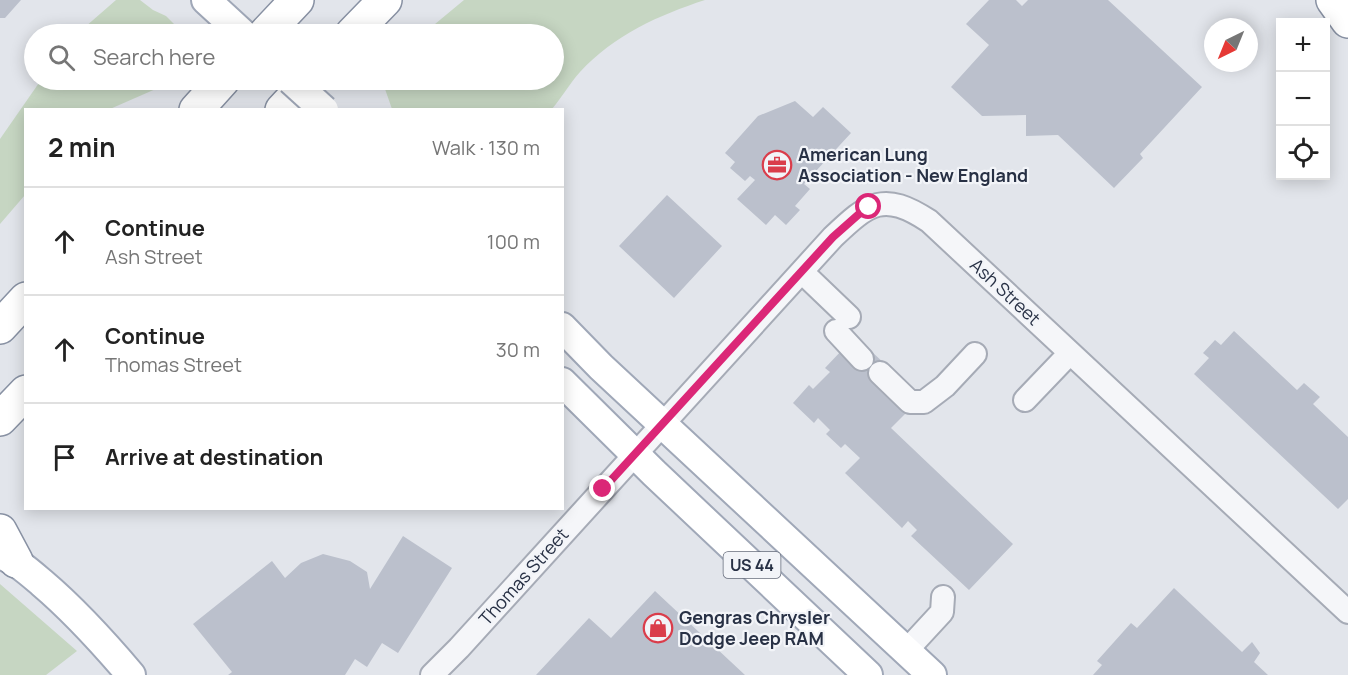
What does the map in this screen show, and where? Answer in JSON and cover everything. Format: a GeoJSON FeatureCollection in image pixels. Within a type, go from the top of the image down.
{"type":"FeatureCollection","features":[{"type":"Feature","properties":{"kind":"highway"},"geometry":{"type":"LineString","coordinates":[[274,24],[297,0]]}},
{"type":"Feature","properties":{"kind":"highway"},"geometry":{"type":"LineString","coordinates":[[362,24],[385,0]]}},
{"type":"Feature","properties":{"kind":"highway"},"geometry":{"type":"LineString","coordinates":[[1333,0],[1348,21]]}},
{"type":"Feature","properties":{"kind":"highway"},"geometry":{"type":"LineString","coordinates":[[198,108],[214,90]]}},
{"type":"Feature","properties":{"kind":"highway"},"geometry":{"type":"LineString","coordinates":[[284,108],[301,90]]}},
{"type":"Feature","properties":{"kind":"highway"},"geometry":{"type":"LineString","coordinates":[[0,327],[24,301]]}},
{"type":"Feature","properties":{"kind":"highway"},"geometry":{"type":"LineString","coordinates":[[0,419],[24,394]]}},
{"type":"Feature","properties":{"kind":"highway"},"geometry":{"type":"LineString","coordinates":[[0,531],[8,557]]}},
{"type":"Feature","properties":{"kind":"main road"},"geometry":{"type":"LineString","coordinates":[[206,0],[232,24]]}},
{"type":"Feature","properties":{"kind":"main road"},"geometry":{"type":"LineString","coordinates":[[302,90],[322,108]]}},
{"type":"Feature","properties":{"kind":"main road","name":"US 44"},"geometry":{"type":"LineString","coordinates":[[564,329],[601,367],[932,675]]}},
{"type":"Feature","properties":{"kind":"main road","name":"US 44"},"geometry":{"type":"LineString","coordinates":[[564,384],[868,675]]}},
{"type":"Feature","properties":{"kind":"main road"},"geometry":{"type":"LineString","coordinates":[[8,557],[78,616],[131,675]]}},
{"type":"Feature","properties":{"kind":"street","name":"Ash Street"},"geometry":{"type":"LineString","coordinates":[[663,424],[802,272],[859,214],[878,204],[891,203],[905,207],[929,220],[1348,612]]}},
{"type":"Feature","properties":{"kind":"street"},"geometry":{"type":"LineString","coordinates":[[802,272],[843,324],[862,359]]}},
{"type":"Feature","properties":{"kind":"street"},"geometry":{"type":"LineString","coordinates":[[1025,400],[1070,353]]}},
{"type":"Feature","properties":{"kind":"street"},"geometry":{"type":"LineString","coordinates":[[880,374],[910,402],[924,402],[945,386],[975,354]]}},
{"type":"Feature","properties":{"kind":"street","name":"Thomas Street"},"geometry":{"type":"LineString","coordinates":[[432,675],[663,424]]}},
{"type":"Feature","properties":{"kind":"street"},"geometry":{"type":"LineString","coordinates":[[906,651],[942,612],[943,597]]}},
{"type":"Feature","properties":{"kind":"green space"},"geometry":{"type":"Polygon","coordinates":[[[116,0],[140,0],[166,16],[174,24],[88,24],[116,0]]]}},
{"type":"Feature","properties":{"kind":"green space"},"geometry":{"type":"Polygon","coordinates":[[[464,0],[705,0],[654,20],[607,47],[580,72],[553,108],[392,108],[385,90],[564,90],[564,24],[435,24],[464,0]]]}},
{"type":"Feature","properties":{"kind":"green space"},"geometry":{"type":"Polygon","coordinates":[[[34,90],[153,90],[112,108],[24,108],[24,196],[0,224],[0,139],[34,90]]]}},
{"type":"Feature","properties":{"kind":"green space"},"geometry":{"type":"Polygon","coordinates":[[[0,584],[77,651],[46,675],[0,675],[0,584]]]}},
{"type":"Feature","properties":{"kind":"building"},"geometry":{"type":"Polygon","coordinates":[[[0,0],[21,0],[5,18],[0,18],[0,0]]]}},
{"type":"Feature","properties":{"kind":"building"},"geometry":{"type":"Polygon","coordinates":[[[989,0],[1016,0],[1022,6],[1028,0],[1108,0],[1202,87],[1140,154],[1143,158],[1114,188],[1058,135],[1026,136],[1026,115],[982,116],[951,87],[989,45],[966,24],[989,0]]]}},
{"type":"Feature","properties":{"kind":"building","name":"American Lung Association - New England"},"geometry":{"type":"Polygon","coordinates":[[[795,101],[813,117],[823,107],[851,133],[804,184],[810,189],[795,206],[800,210],[786,225],[775,215],[766,225],[737,199],[755,180],[750,176],[745,181],[730,168],[735,162],[725,153],[758,116],[795,101]]]}},
{"type":"Feature","properties":{"kind":"building"},"geometry":{"type":"Polygon","coordinates":[[[667,195],[722,246],[674,298],[619,246],[667,195]]]}},
{"type":"Feature","properties":{"kind":"building"},"geometry":{"type":"Polygon","coordinates":[[[1234,331],[1297,390],[1304,383],[1320,397],[1313,404],[1348,437],[1348,499],[1338,509],[1194,374],[1209,358],[1203,353],[1215,340],[1221,345],[1234,331]]]}},
{"type":"Feature","properties":{"kind":"building"},"geometry":{"type":"Polygon","coordinates":[[[843,349],[858,364],[870,350],[887,366],[908,411],[891,428],[1013,544],[969,590],[911,536],[917,530],[908,521],[902,528],[845,473],[860,458],[845,444],[841,448],[826,434],[830,430],[818,418],[814,423],[793,403],[809,385],[813,389],[830,372],[825,368],[843,349]]]}},
{"type":"Feature","properties":{"kind":"building"},"geometry":{"type":"Polygon","coordinates":[[[403,536],[452,568],[398,653],[382,643],[367,667],[355,659],[345,675],[228,675],[232,672],[193,624],[272,561],[285,578],[301,563],[323,554],[350,561],[367,572],[370,589],[403,536]]]}},
{"type":"Feature","properties":{"kind":"building"},"geometry":{"type":"Polygon","coordinates":[[[1174,588],[1242,652],[1252,642],[1260,653],[1254,662],[1268,675],[1093,675],[1102,665],[1097,661],[1131,623],[1137,628],[1174,588]]]}},
{"type":"Feature","properties":{"kind":"building","name":"Gengras Chrysler Dodge Jeep RAM"},"geometry":{"type":"Polygon","coordinates":[[[655,591],[745,675],[536,675],[589,618],[611,638],[655,591]]]}},
{"type":"Feature","properties":{"kind":"place","name":"American Lung Association - New England"},"geometry":{"type":"Point","coordinates":[777,165]}},
{"type":"Feature","properties":{"kind":"place","name":"Gengras Chrysler Dodge Jeep RAM"},"geometry":{"type":"Point","coordinates":[658,628]}},
{"type":"Feature","properties":{"kind":"route"},"geometry":{"type":"LineString","coordinates":[[603,489],[833,237],[869,207]]}}]}
